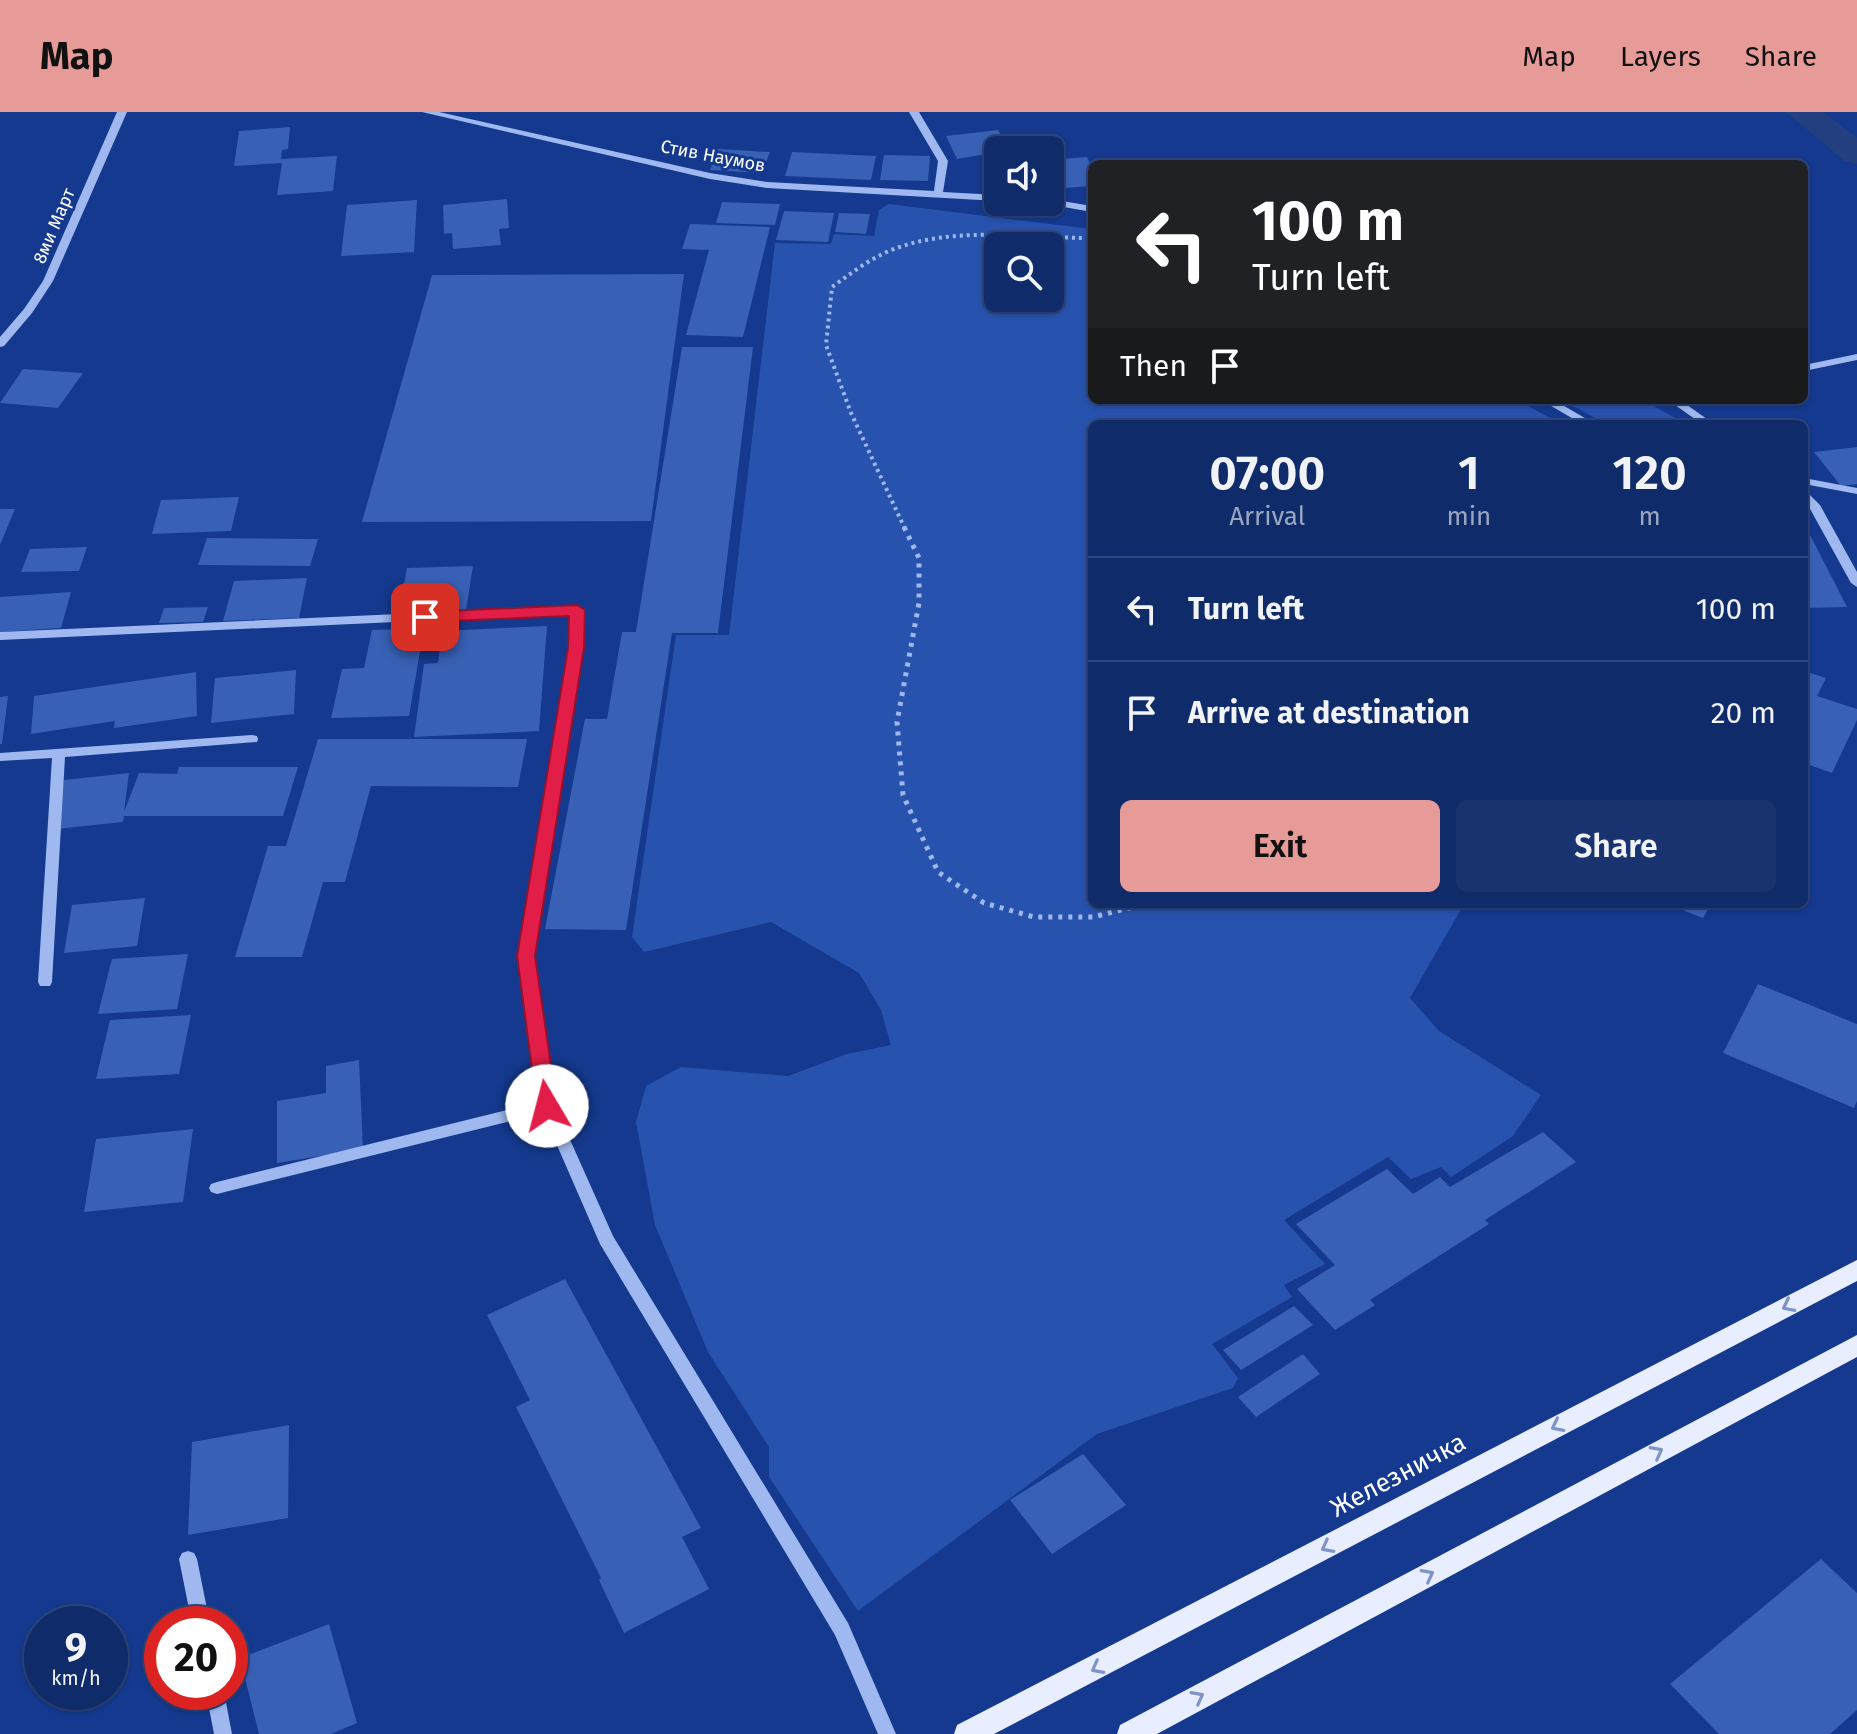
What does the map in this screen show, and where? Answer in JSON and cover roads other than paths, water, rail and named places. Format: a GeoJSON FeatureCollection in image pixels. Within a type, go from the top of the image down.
{"type":"FeatureCollection","features":[{"type":"Feature","properties":{"kind":"main road","name":"Железничка"},"geometry":{"type":"LineString","coordinates":[[967,1734],[1857,1270]]}},
{"type":"Feature","properties":{"kind":"main road"},"geometry":{"type":"LineString","coordinates":[[1130,1734],[1857,1345]]}},
{"type":"Feature","properties":{"kind":"street","name":"8ми Март"},"geometry":{"type":"LineString","coordinates":[[0,344],[48,281],[122,112]]}},
{"type":"Feature","properties":{"kind":"street","name":"Стив Наумов"},"geometry":{"type":"LineString","coordinates":[[427,112],[710,176],[767,185],[984,197]]}},
{"type":"Feature","properties":{"kind":"street"},"geometry":{"type":"LineString","coordinates":[[914,112],[943,161],[938,194]]}},
{"type":"Feature","properties":{"kind":"street"},"geometry":{"type":"LineString","coordinates":[[1064,204],[1088,208]]}},
{"type":"Feature","properties":{"kind":"street"},"geometry":{"type":"LineString","coordinates":[[1808,367],[1857,357]]}},
{"type":"Feature","properties":{"kind":"street"},"geometry":{"type":"LineString","coordinates":[[1553,404],[1583,420]]}},
{"type":"Feature","properties":{"kind":"street"},"geometry":{"type":"LineString","coordinates":[[1679,404],[1703,420]]}},
{"type":"Feature","properties":{"kind":"street"},"geometry":{"type":"LineString","coordinates":[[1808,482],[1857,491]]}},
{"type":"Feature","properties":{"kind":"street"},"geometry":{"type":"LineString","coordinates":[[1808,499],[1857,583]]}},
{"type":"Feature","properties":{"kind":"street"},"geometry":{"type":"LineString","coordinates":[[0,636],[577,610],[576,648],[526,956],[547,1106],[606,1239],[842,1629],[887,1734]]}},
{"type":"Feature","properties":{"kind":"street"},"geometry":{"type":"LineString","coordinates":[[0,757],[252,739]]}},
{"type":"Feature","properties":{"kind":"street"},"geometry":{"type":"LineString","coordinates":[[45,982],[59,753]]}},
{"type":"Feature","properties":{"kind":"street"},"geometry":{"type":"LineString","coordinates":[[217,1188],[547,1106]]}},
{"type":"Feature","properties":{"kind":"street"},"geometry":{"type":"LineString","coordinates":[[188,1559],[197,1606]]}},
{"type":"Feature","properties":{"kind":"street"},"geometry":{"type":"LineString","coordinates":[[218,1710],[223,1734]]}},
{"type":"Feature","properties":{"kind":"waterway"},"geometry":{"type":"LineString","coordinates":[[1802,112],[1857,154]]}}]}
